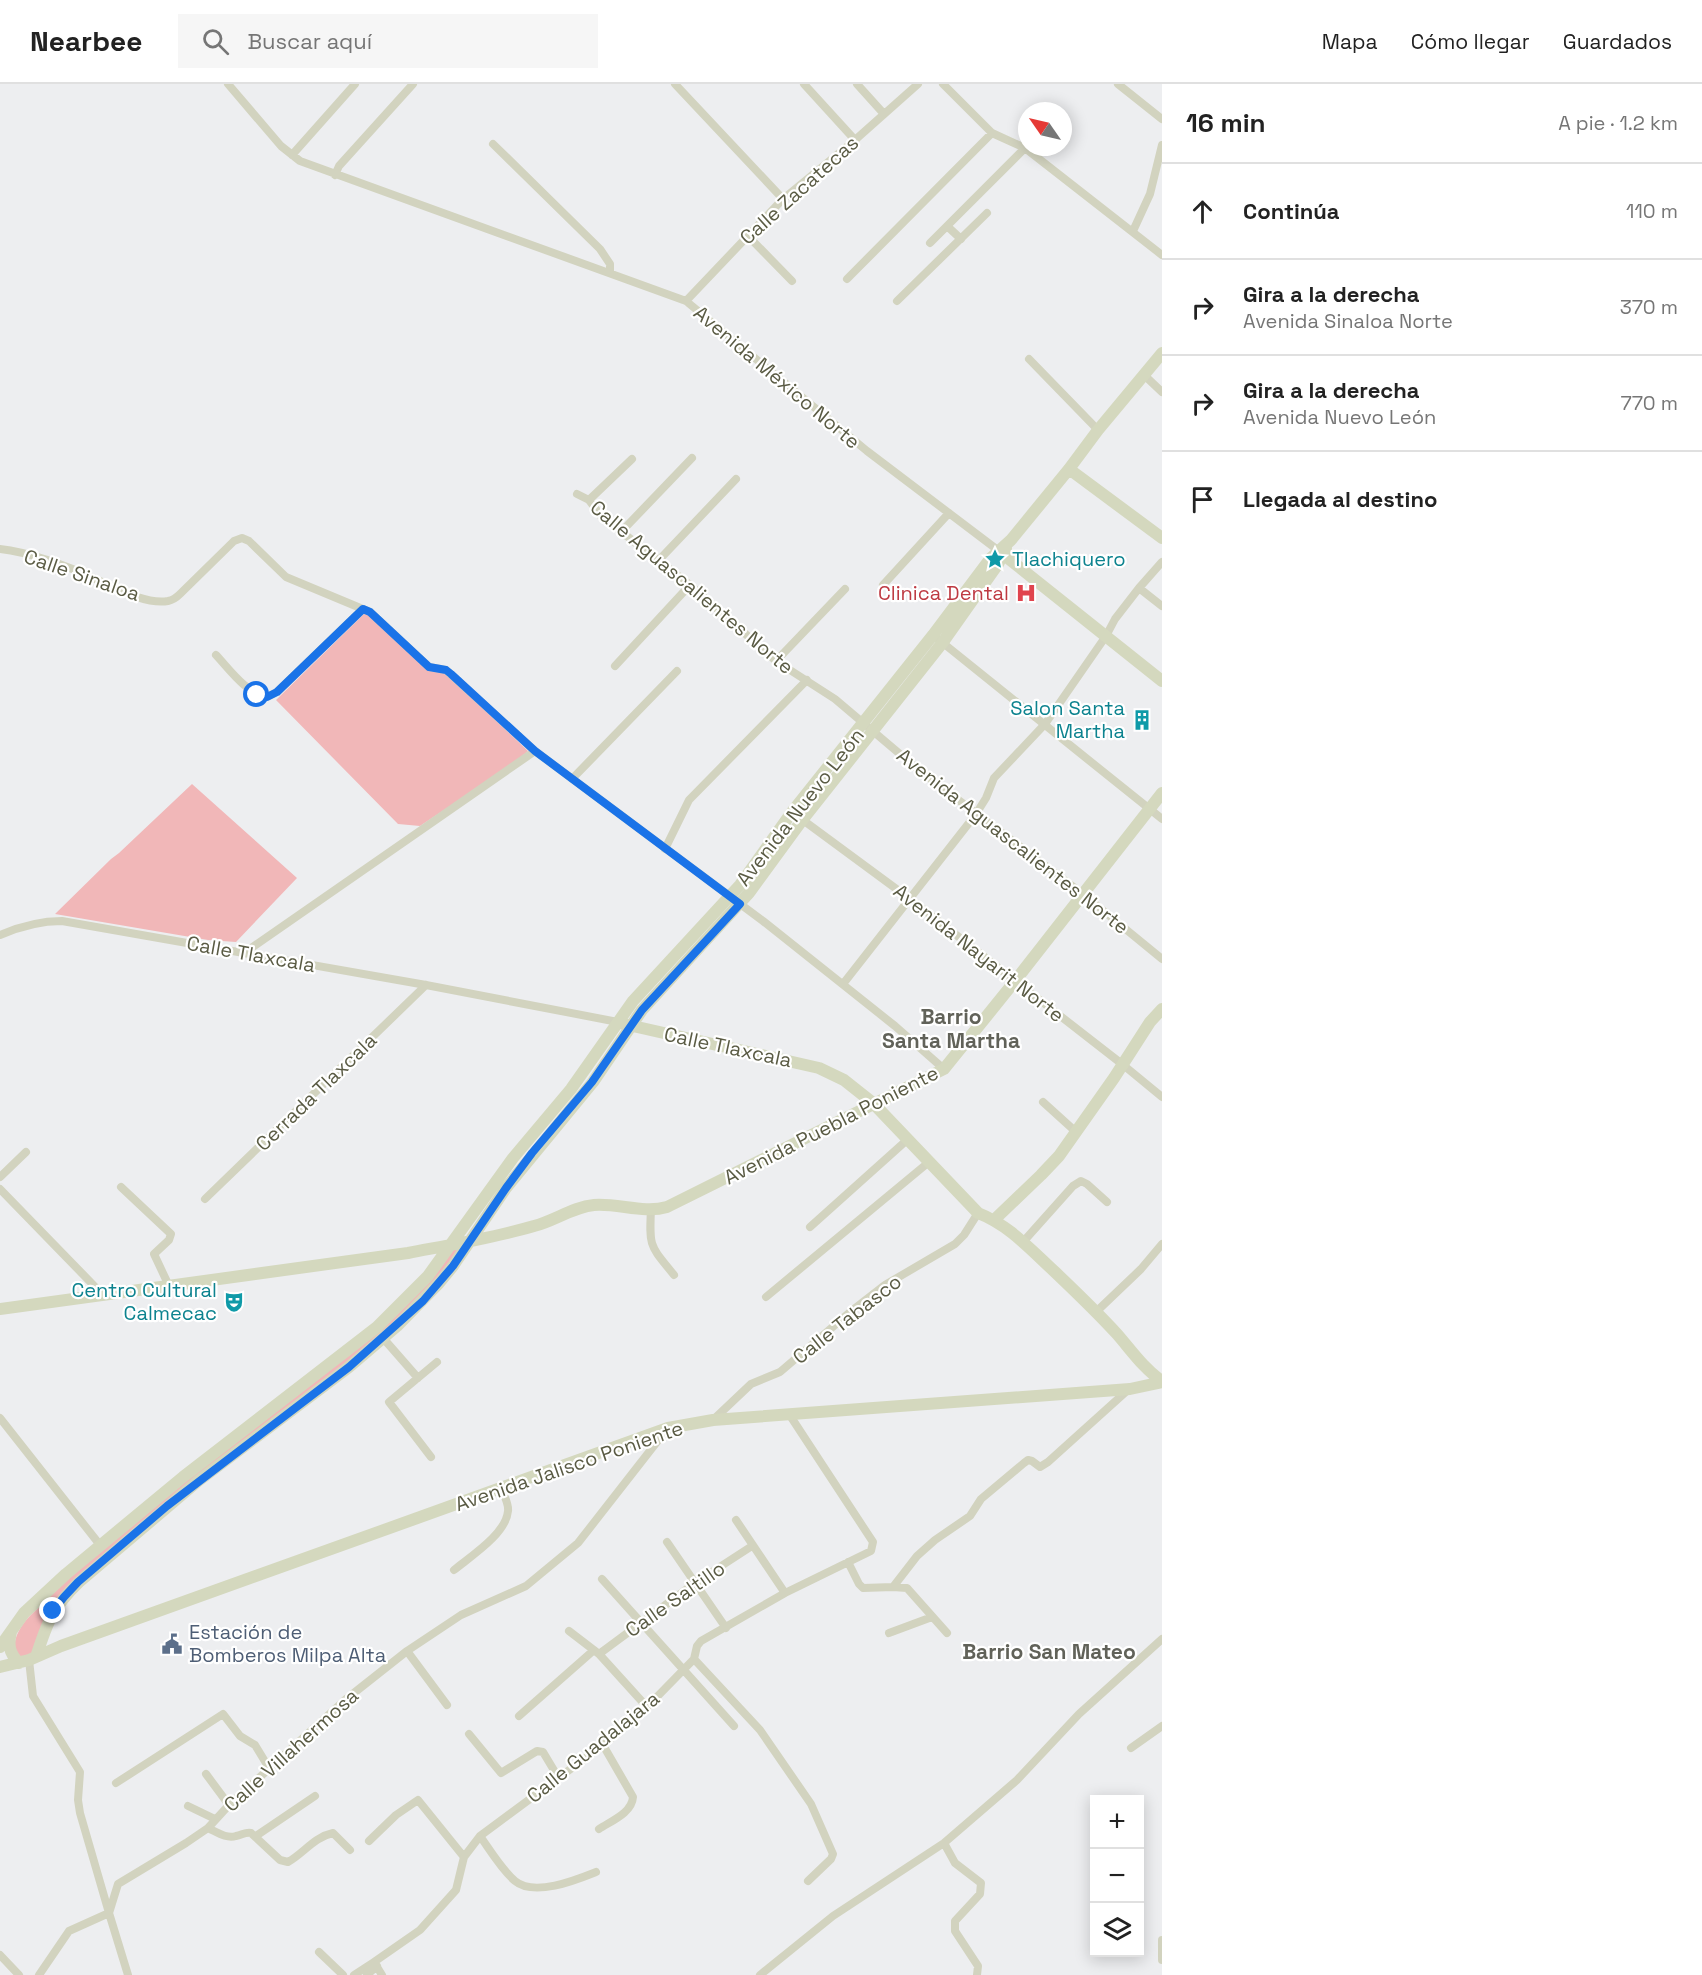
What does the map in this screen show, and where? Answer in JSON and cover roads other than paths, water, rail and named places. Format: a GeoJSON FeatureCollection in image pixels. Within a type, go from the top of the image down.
{"type":"FeatureCollection","features":[{"type":"Feature","properties":{"kind":"street","name":"Avenida México Norte"},"geometry":{"type":"LineString","coordinates":[[228,84],[282,146],[300,161],[686,301],[867,451],[1001,552],[1162,681]]}},
{"type":"Feature","properties":{"kind":"street"},"geometry":{"type":"LineString","coordinates":[[292,155],[355,84]]}},
{"type":"Feature","properties":{"kind":"street"},"geometry":{"type":"LineString","coordinates":[[335,175],[339,166],[413,84]]}},
{"type":"Feature","properties":{"kind":"street"},"geometry":{"type":"LineString","coordinates":[[675,84],[783,199]]}},
{"type":"Feature","properties":{"kind":"street"},"geometry":{"type":"LineString","coordinates":[[804,84],[855,140]]}},
{"type":"Feature","properties":{"kind":"street"},"geometry":{"type":"LineString","coordinates":[[857,84],[884,114]]}},
{"type":"Feature","properties":{"kind":"street","name":"Calle Zacatecas"},"geometry":{"type":"LineString","coordinates":[[686,301],[783,199],[918,84]]}},
{"type":"Feature","properties":{"kind":"street"},"geometry":{"type":"LineString","coordinates":[[943,84],[992,133],[1018,145]]}},
{"type":"Feature","properties":{"kind":"street"},"geometry":{"type":"LineString","coordinates":[[1118,84],[1162,119]]}},
{"type":"Feature","properties":{"kind":"street"},"geometry":{"type":"LineString","coordinates":[[847,279],[992,133]]}},
{"type":"Feature","properties":{"kind":"street"},"geometry":{"type":"LineString","coordinates":[[493,144],[600,249],[610,264],[610,273]]}},
{"type":"Feature","properties":{"kind":"street"},"geometry":{"type":"LineString","coordinates":[[1133,231],[1150,194],[1162,145]]}},
{"type":"Feature","properties":{"kind":"street"},"geometry":{"type":"LineString","coordinates":[[930,243],[1018,155]]}},
{"type":"Feature","properties":{"kind":"street"},"geometry":{"type":"LineString","coordinates":[[1035,156],[1162,255]]}},
{"type":"Feature","properties":{"kind":"street"},"geometry":{"type":"LineString","coordinates":[[897,301],[987,213]]}},
{"type":"Feature","properties":{"kind":"street"},"geometry":{"type":"LineString","coordinates":[[947,226],[961,238]]}},
{"type":"Feature","properties":{"kind":"street"},"geometry":{"type":"LineString","coordinates":[[747,235],[792,281]]}},
{"type":"Feature","properties":{"kind":"street","name":"Avenida Nuevo León"},"geometry":{"type":"LineString","coordinates":[[0,1647],[30,1607],[100,1545],[183,1477],[377,1327],[428,1276],[513,1158],[624,1024],[735,901],[798,816],[938,638],[990,559],[1001,552],[1162,353]]}},
{"type":"Feature","properties":{"kind":"street"},"geometry":{"type":"LineString","coordinates":[[1029,359],[1098,430]]}},
{"type":"Feature","properties":{"kind":"street"},"geometry":{"type":"LineString","coordinates":[[1143,374],[1162,392]]}},
{"type":"Feature","properties":{"kind":"street"},"geometry":{"type":"LineString","coordinates":[[621,532],[692,458]]}},
{"type":"Feature","properties":{"kind":"street"},"geometry":{"type":"LineString","coordinates":[[589,500],[632,459]]}},
{"type":"Feature","properties":{"kind":"street"},"geometry":{"type":"LineString","coordinates":[[1069,469],[1162,538]]}},
{"type":"Feature","properties":{"kind":"street"},"geometry":{"type":"LineString","coordinates":[[659,560],[736,479]]}},
{"type":"Feature","properties":{"kind":"street","name":"Calle Aguascalientes Norte"},"geometry":{"type":"LineString","coordinates":[[577,494],[589,500],[602,516],[690,585],[776,661],[835,699],[868,727]]}},
{"type":"Feature","properties":{"kind":"street"},"geometry":{"type":"LineString","coordinates":[[883,585],[949,513]]}},
{"type":"Feature","properties":{"kind":"street","name":"Calle Sinaloa"},"geometry":{"type":"LineString","coordinates":[[0,549],[12,550],[76,571],[125,593],[170,601],[234,541],[242,538],[249,541],[286,577],[366,610]]}},
{"type":"Feature","properties":{"kind":"street"},"geometry":{"type":"LineString","coordinates":[[843,984],[976,814],[994,778],[1045,723],[1106,636],[1115,619],[1162,562]]}},
{"type":"Feature","properties":{"kind":"street"},"geometry":{"type":"LineString","coordinates":[[615,666],[690,585]]}},
{"type":"Feature","properties":{"kind":"street"},"geometry":{"type":"LineString","coordinates":[[1139,588],[1162,606]]}},
{"type":"Feature","properties":{"kind":"street"},"geometry":{"type":"LineString","coordinates":[[776,661],[845,589]]}},
{"type":"Feature","properties":{"kind":"street"},"geometry":{"type":"LineString","coordinates":[[216,655],[245,686],[257,695],[267,697],[277,692],[366,610],[429,667],[446,670],[535,751],[843,984],[944,1069]]}},
{"type":"Feature","properties":{"kind":"street"},"geometry":{"type":"LineString","coordinates":[[938,638],[1162,819]]}},
{"type":"Feature","properties":{"kind":"street"},"geometry":{"type":"LineString","coordinates":[[572,779],[677,670]]}},
{"type":"Feature","properties":{"kind":"street"},"geometry":{"type":"LineString","coordinates":[[665,849],[689,800],[807,680]]}},
{"type":"Feature","properties":{"kind":"street","name":"Avenida Aguascalientes Norte"},"geometry":{"type":"LineString","coordinates":[[868,727],[920,771],[1084,895],[1162,959]]}},
{"type":"Feature","properties":{"kind":"street"},"geometry":{"type":"LineString","coordinates":[[244,952],[535,751]]}},
{"type":"Feature","properties":{"kind":"street","name":"Avenida Puebla Poniente"},"geometry":{"type":"LineString","coordinates":[[0,1309],[346,1262],[470,1242],[536,1226],[594,1205],[651,1209],[667,1207],[944,1069],[1162,794]]}},
{"type":"Feature","properties":{"kind":"street","name":"Avenida Nayarit Norte"},"geometry":{"type":"LineString","coordinates":[[798,816],[910,899],[1162,1097]]}},
{"type":"Feature","properties":{"kind":"street","name":"Calle Tlaxcala"},"geometry":{"type":"LineString","coordinates":[[0,935],[24,925],[43,921],[62,921],[426,985],[624,1024],[819,1068],[844,1080],[873,1103],[978,1213],[1009,1228],[1096,1311],[1150,1372],[1162,1382]]}},
{"type":"Feature","properties":{"kind":"street","name":"Cerrada Tlaxcala"},"geometry":{"type":"LineString","coordinates":[[206,1199],[426,985]]}},
{"type":"Feature","properties":{"kind":"street"},"geometry":{"type":"LineString","coordinates":[[994,1220],[1059,1156],[1150,1022],[1162,1009]]}},
{"type":"Feature","properties":{"kind":"street","name":"Avenida Nuevo León"},"geometry":{"type":"LineString","coordinates":[[28,1660],[64,1597],[167,1506],[349,1367],[383,1338],[439,1283],[506,1188],[592,1082],[624,1024]]}},
{"type":"Feature","properties":{"kind":"street"},"geometry":{"type":"LineString","coordinates":[[1044,1102],[1075,1131]]}},
{"type":"Feature","properties":{"kind":"street"},"geometry":{"type":"LineString","coordinates":[[810,1227],[907,1140]]}},
{"type":"Feature","properties":{"kind":"street"},"geometry":{"type":"LineString","coordinates":[[0,1178],[26,1152]]}},
{"type":"Feature","properties":{"kind":"street"},"geometry":{"type":"LineString","coordinates":[[766,1297],[929,1162]]}},
{"type":"Feature","properties":{"kind":"street"},"geometry":{"type":"LineString","coordinates":[[1023,1242],[1073,1186],[1081,1181],[1107,1202]]}},
{"type":"Feature","properties":{"kind":"street"},"geometry":{"type":"LineString","coordinates":[[121,1187],[171,1234],[169,1240],[154,1254],[168,1286]]}},
{"type":"Feature","properties":{"kind":"street"},"geometry":{"type":"LineString","coordinates":[[0,1189],[103,1295]]}},
{"type":"Feature","properties":{"kind":"street"},"geometry":{"type":"LineString","coordinates":[[651,1209],[649,1240],[653,1249],[674,1275]]}},
{"type":"Feature","properties":{"kind":"street","name":"Calle Tabasco"},"geometry":{"type":"LineString","coordinates":[[713,1420],[752,1384],[780,1372],[849,1312],[885,1285],[955,1244],[964,1235],[978,1213]]}},
{"type":"Feature","properties":{"kind":"street"},"geometry":{"type":"LineString","coordinates":[[1096,1311],[1141,1269],[1162,1244]]}},
{"type":"Feature","properties":{"kind":"street"},"geometry":{"type":"LineString","coordinates":[[383,1338],[418,1378]]}},
{"type":"Feature","properties":{"kind":"street"},"geometry":{"type":"LineString","coordinates":[[431,1457],[388,1402],[437,1362]]}},
{"type":"Feature","properties":{"kind":"street","name":"Avenida Jalisco Poniente"},"geometry":{"type":"LineString","coordinates":[[0,1667],[28,1660],[61,1646],[668,1428],[713,1420],[1130,1389],[1162,1382]]}},
{"type":"Feature","properties":{"kind":"street"},"geometry":{"type":"LineString","coordinates":[[893,1587],[917,1556],[934,1540],[970,1516],[981,1499],[1023,1463],[1028,1460],[1040,1467],[1130,1389]]}},
{"type":"Feature","properties":{"kind":"street","name":"Calle Guadalajara"},"geometry":{"type":"LineString","coordinates":[[375,1964],[420,1930],[456,1890],[464,1857],[480,1836],[603,1745],[647,1707],[694,1659],[697,1646],[701,1641],[785,1593],[871,1551],[873,1542],[789,1414]]}},
{"type":"Feature","properties":{"kind":"street"},"geometry":{"type":"LineString","coordinates":[[0,1418],[100,1545]]}},
{"type":"Feature","properties":{"kind":"street","name":"Calle Villahermosa"},"geometry":{"type":"LineString","coordinates":[[109,1912],[118,1884],[208,1828],[215,1818],[345,1700],[407,1652],[461,1615],[526,1586],[578,1543],[668,1428]]}},
{"type":"Feature","properties":{"kind":"street"},"geometry":{"type":"LineString","coordinates":[[454,1570],[498,1534],[505,1522],[509,1509],[501,1488]]}},
{"type":"Feature","properties":{"kind":"street"},"geometry":{"type":"LineString","coordinates":[[736,1520],[785,1593]]}},
{"type":"Feature","properties":{"kind":"street"},"geometry":{"type":"LineString","coordinates":[[667,1542],[726,1628]]}},
{"type":"Feature","properties":{"kind":"street","name":"Calle Saltillo"},"geometry":{"type":"LineString","coordinates":[[519,1716],[596,1652],[752,1546]]}},
{"type":"Feature","properties":{"kind":"street"},"geometry":{"type":"LineString","coordinates":[[848,1562],[863,1588],[907,1588],[947,1633]]}},
{"type":"Feature","properties":{"kind":"street"},"geometry":{"type":"LineString","coordinates":[[602,1579],[734,1726]]}},
{"type":"Feature","properties":{"kind":"street"},"geometry":{"type":"LineString","coordinates":[[889,1633],[932,1617]]}},
{"type":"Feature","properties":{"kind":"street"},"geometry":{"type":"LineString","coordinates":[[48,1622],[61,1646]]}},
{"type":"Feature","properties":{"kind":"street"},"geometry":{"type":"LineString","coordinates":[[11,1631],[9,1647],[11,1654],[28,1660],[33,1696],[80,1772],[78,1800],[80,1813],[128,1975]]}},
{"type":"Feature","properties":{"kind":"street"},"geometry":{"type":"LineString","coordinates":[[568,1631],[596,1652],[647,1707]]}},
{"type":"Feature","properties":{"kind":"street"},"geometry":{"type":"LineString","coordinates":[[760,1975],[833,1916],[944,1844],[1017,1780],[1079,1714],[1162,1643]]}},
{"type":"Feature","properties":{"kind":"street"},"geometry":{"type":"LineString","coordinates":[[407,1652],[447,1705]]}},
{"type":"Feature","properties":{"kind":"street"},"geometry":{"type":"LineString","coordinates":[[694,1659],[760,1730],[811,1804],[833,1854],[831,1859],[808,1881]]}},
{"type":"Feature","properties":{"kind":"street"},"geometry":{"type":"LineString","coordinates":[[116,1783],[223,1714],[240,1736],[255,1745],[269,1768]]}},
{"type":"Feature","properties":{"kind":"street"},"geometry":{"type":"LineString","coordinates":[[1131,1748],[1162,1726]]}},
{"type":"Feature","properties":{"kind":"street"},"geometry":{"type":"LineString","coordinates":[[468,1734],[501,1773],[537,1751],[543,1752],[558,1777]]}},
{"type":"Feature","properties":{"kind":"street"},"geometry":{"type":"LineString","coordinates":[[599,1829],[628,1810],[633,1797],[603,1745]]}},
{"type":"Feature","properties":{"kind":"street"},"geometry":{"type":"LineString","coordinates":[[206,1774],[229,1805]]}},
{"type":"Feature","properties":{"kind":"street"},"geometry":{"type":"LineString","coordinates":[[256,1836],[315,1796]]}},
{"type":"Feature","properties":{"kind":"street"},"geometry":{"type":"LineString","coordinates":[[369,1840],[396,1815],[418,1800],[464,1857]]}},
{"type":"Feature","properties":{"kind":"street"},"geometry":{"type":"LineString","coordinates":[[188,1806],[215,1818]]}},
{"type":"Feature","properties":{"kind":"street"},"geometry":{"type":"LineString","coordinates":[[208,1828],[227,1837],[247,1832],[256,1836],[280,1860],[288,1862],[299,1856],[314,1841],[333,1833],[350,1850]]}},
{"type":"Feature","properties":{"kind":"street"},"geometry":{"type":"LineString","coordinates":[[480,1836],[508,1874],[516,1882],[528,1887],[568,1884],[596,1872]]}},
{"type":"Feature","properties":{"kind":"street"},"geometry":{"type":"LineString","coordinates":[[944,1844],[955,1863],[981,1883],[980,1894],[954,1925],[955,1931],[978,1966],[977,1975]]}},
{"type":"Feature","properties":{"kind":"street"},"geometry":{"type":"LineString","coordinates":[[40,1974],[69,1931],[109,1912]]}},
{"type":"Feature","properties":{"kind":"street"},"geometry":{"type":"LineString","coordinates":[[1162,1940],[1162,1960]]}},
{"type":"Feature","properties":{"kind":"street"},"geometry":{"type":"LineString","coordinates":[[319,1952],[343,1975]]}},
{"type":"Feature","properties":{"kind":"street"},"geometry":{"type":"LineString","coordinates":[[0,1955],[20,1975]]}},
{"type":"Feature","properties":{"kind":"street"},"geometry":{"type":"LineString","coordinates":[[354,1975],[375,1964]]}},
{"type":"Feature","properties":{"kind":"street"},"geometry":{"type":"LineString","coordinates":[[367,1975],[375,1964]]}},
{"type":"Feature","properties":{"kind":"street"},"geometry":{"type":"LineString","coordinates":[[375,1964],[382,1975]]}},
{"type":"Feature","properties":{"kind":"place","name":"Tlachiquero"},"geometry":{"type":"Point","coordinates":[995,559]}},
{"type":"Feature","properties":{"kind":"place","name":"Clinica Dental"},"geometry":{"type":"Point","coordinates":[1026,593]}},
{"type":"Feature","properties":{"kind":"place","name":"Salon Santa Martha"},"geometry":{"type":"Point","coordinates":[1142,720]}},
{"type":"Feature","properties":{"kind":"place","name":"Centro Cultural Calmecac"},"geometry":{"type":"Point","coordinates":[234,1302]}},
{"type":"Feature","properties":{"kind":"place","name":"Estación de Bomberos Milpa Alta"},"geometry":{"type":"Point","coordinates":[172,1644]}},
{"type":"Feature","properties":{"kind":"district","name":"Barrio Santa Martha"},"geometry":{"type":"Point","coordinates":[951,1029]}},
{"type":"Feature","properties":{"kind":"district","name":"Barrio San Mateo"},"geometry":{"type":"Point","coordinates":[1049,1652]}}]}
